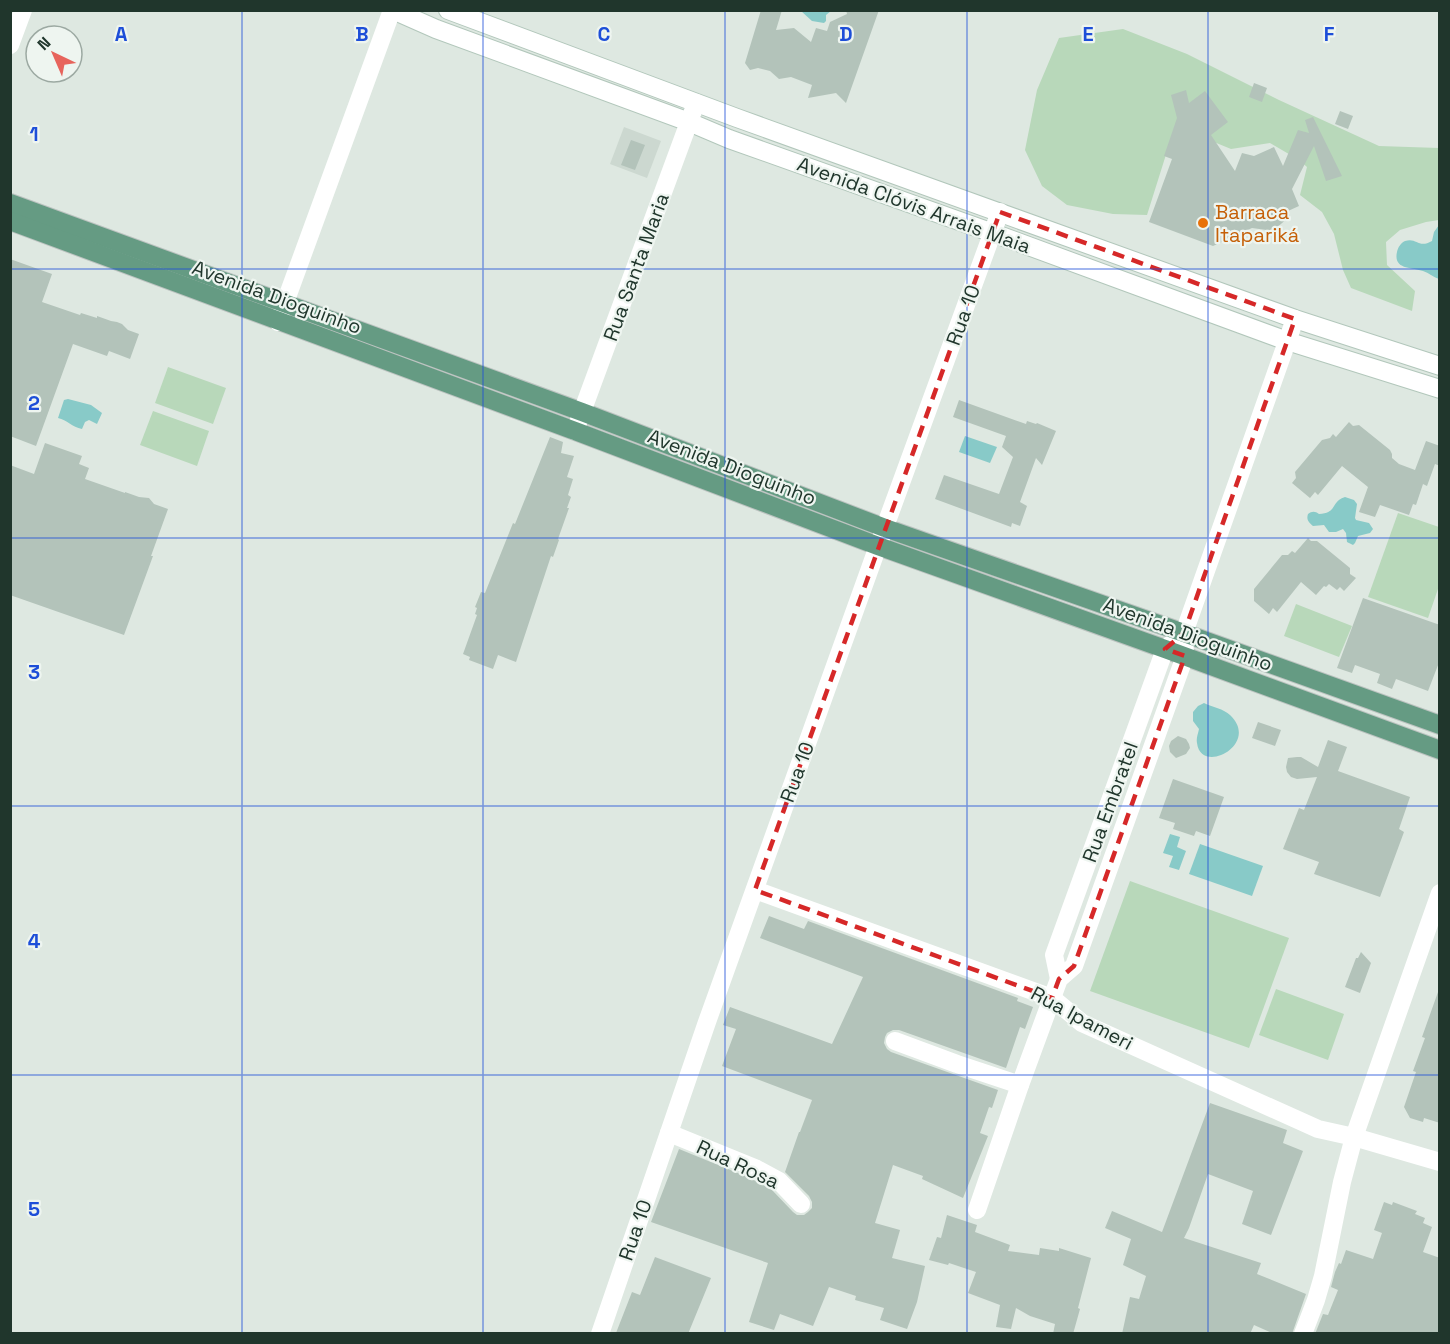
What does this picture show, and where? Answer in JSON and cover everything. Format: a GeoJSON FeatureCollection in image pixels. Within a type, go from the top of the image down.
{"type":"FeatureCollection","features":[{"type":"Feature","properties":{"kind":"main road","name":"Avenida Dioguinho"},"geometry":{"type":"LineString","coordinates":[[10,203],[582,412],[885,528],[1440,725]]}},
{"type":"Feature","properties":{"kind":"main road","name":"Avenida Dioguinho"},"geometry":{"type":"LineString","coordinates":[[10,221],[878,546],[1440,750]]}},
{"type":"Feature","properties":{"kind":"street"},"geometry":{"type":"LineString","coordinates":[[10,45],[23,10]]}},
{"type":"Feature","properties":{"kind":"street"},"geometry":{"type":"LineString","coordinates":[[278,322],[392,10]]}},
{"type":"Feature","properties":{"kind":"street","name":"Avenida Clóvis Arrais Maia"},"geometry":{"type":"LineString","coordinates":[[392,10],[436,30],[689,122],[729,139],[1287,341],[1440,389]]}},
{"type":"Feature","properties":{"kind":"street","name":"Avenida Clóvis Arrais Maia"},"geometry":{"type":"LineString","coordinates":[[448,10],[696,103],[1295,319],[1440,366]]}},
{"type":"Feature","properties":{"kind":"street","name":"Rua Santa Maria"},"geometry":{"type":"LineString","coordinates":[[575,431],[696,103]]}},
{"type":"Feature","properties":{"kind":"street","name":"Rua 10"},"geometry":{"type":"LineString","coordinates":[[600,1334],[707,1022],[1000,212]]}},
{"type":"Feature","properties":{"kind":"street","name":"Rua Embratel"},"geometry":{"type":"LineString","coordinates":[[977,1210],[1059,979],[1074,966],[1185,656],[1184,633],[1295,319]]}},
{"type":"Feature","properties":{"kind":"street","name":"Rua Embratel"},"geometry":{"type":"LineString","coordinates":[[1059,979],[1054,955],[1165,649],[1184,633]]}},
{"type":"Feature","properties":{"kind":"street","name":"Rua Ipameri"},"geometry":{"type":"LineString","coordinates":[[755,890],[1052,998],[1082,1023],[1318,1129],[1440,1162]]}},
{"type":"Feature","properties":{"kind":"street"},"geometry":{"type":"LineString","coordinates":[[1303,1334],[1323,1276],[1342,1182],[1354,1137],[1440,893]]}},
{"type":"Feature","properties":{"kind":"street"},"geometry":{"type":"LineString","coordinates":[[895,1041],[1020,1086]]}},
{"type":"Feature","properties":{"kind":"street","name":"Rua Rosa"},"geometry":{"type":"LineString","coordinates":[[669,1133],[756,1168],[779,1181],[801,1204]]}},
{"type":"Feature","properties":{"kind":"highlighted area"},"geometry":{"type":"Polygon","coordinates":[[[1000,212],[1295,319],[1184,633],[1165,649],[1185,656],[1074,966],[1059,979],[1052,998],[755,890],[1000,212]]]}},
{"type":"Feature","properties":{"kind":"shaded area"},"geometry":{"type":"Polygon","coordinates":[[[624,127],[661,141],[647,178],[610,164],[624,127]]]}},
{"type":"Feature","properties":{"kind":"green space"},"geometry":{"type":"Polygon","coordinates":[[[1123,29],[1187,54],[1379,146],[1439,148],[1439,220],[1400,230],[1386,242],[1387,265],[1415,291],[1412,311],[1351,288],[1343,270],[1334,234],[1322,212],[1300,195],[1307,167],[1270,143],[1231,149],[1175,126],[1147,215],[1113,214],[1067,205],[1042,186],[1025,150],[1037,90],[1059,38],[1123,29]]]}},
{"type":"Feature","properties":{"kind":"green space"},"geometry":{"type":"Polygon","coordinates":[[[168,367],[226,388],[213,424],[155,403],[168,367]]]}},
{"type":"Feature","properties":{"kind":"green space"},"geometry":{"type":"Polygon","coordinates":[[[153,411],[209,431],[197,466],[140,445],[153,411]]]}},
{"type":"Feature","properties":{"kind":"green space"},"geometry":{"type":"Polygon","coordinates":[[[1398,513],[1439,527],[1439,586],[1428,618],[1368,597],[1398,513]]]}},
{"type":"Feature","properties":{"kind":"green space"},"geometry":{"type":"Polygon","coordinates":[[[1296,604],[1352,626],[1339,657],[1284,636],[1296,604]]]}},
{"type":"Feature","properties":{"kind":"green space"},"geometry":{"type":"Polygon","coordinates":[[[1130,881],[1289,938],[1249,1048],[1090,991],[1130,881]]]}},
{"type":"Feature","properties":{"kind":"green space"},"geometry":{"type":"Polygon","coordinates":[[[1276,989],[1344,1014],[1328,1060],[1259,1035],[1276,989]]]}},
{"type":"Feature","properties":{"kind":"water"},"geometry":{"type":"Polygon","coordinates":[[[801,11],[831,11],[826,15],[824,23],[812,21],[801,11]]]}},
{"type":"Feature","properties":{"kind":"water"},"geometry":{"type":"Polygon","coordinates":[[[1439,225],[1439,279],[1423,271],[1404,267],[1398,262],[1397,250],[1401,244],[1409,240],[1424,244],[1432,241],[1439,225]]]}},
{"type":"Feature","properties":{"kind":"water"},"geometry":{"type":"Polygon","coordinates":[[[64,400],[91,405],[102,413],[97,424],[89,420],[85,422],[82,429],[58,418],[64,400]]]}},
{"type":"Feature","properties":{"kind":"water"},"geometry":{"type":"Polygon","coordinates":[[[965,436],[997,447],[990,463],[959,452],[965,436]]]}},
{"type":"Feature","properties":{"kind":"water"},"geometry":{"type":"Polygon","coordinates":[[[1345,497],[1354,500],[1357,504],[1356,520],[1369,523],[1373,529],[1370,533],[1358,536],[1353,545],[1347,542],[1343,529],[1329,532],[1324,525],[1313,526],[1307,518],[1312,512],[1319,514],[1329,512],[1340,499],[1345,497]]]}},
{"type":"Feature","properties":{"kind":"water"},"geometry":{"type":"Polygon","coordinates":[[[1204,703],[1230,715],[1238,726],[1238,736],[1234,745],[1227,752],[1217,756],[1208,757],[1201,752],[1197,743],[1199,729],[1193,721],[1193,712],[1204,703]]]}},
{"type":"Feature","properties":{"kind":"water"},"geometry":{"type":"Polygon","coordinates":[[[1170,834],[1180,837],[1177,847],[1186,851],[1179,870],[1169,867],[1173,856],[1163,853],[1170,834]]]}},
{"type":"Feature","properties":{"kind":"water"},"geometry":{"type":"Polygon","coordinates":[[[1200,844],[1263,866],[1252,896],[1189,874],[1200,844]]]}},
{"type":"Feature","properties":{"kind":"building"},"geometry":{"type":"Polygon","coordinates":[[[761,10],[782,10],[776,30],[794,28],[811,42],[816,28],[827,31],[830,22],[847,14],[846,10],[879,10],[846,103],[836,93],[808,98],[812,85],[791,77],[779,79],[770,71],[758,68],[750,70],[745,63],[761,10]]]}},
{"type":"Feature","properties":{"kind":"building"},"geometry":{"type":"Polygon","coordinates":[[[1254,83],[1267,88],[1262,102],[1249,97],[1254,83]]]}},
{"type":"Feature","properties":{"kind":"building"},"geometry":{"type":"Polygon","coordinates":[[[1186,90],[1189,103],[1205,91],[1228,122],[1211,135],[1235,171],[1242,153],[1254,156],[1274,147],[1283,166],[1298,130],[1309,133],[1305,120],[1313,117],[1342,176],[1326,181],[1314,146],[1292,189],[1299,206],[1288,211],[1290,216],[1273,231],[1252,228],[1213,246],[1149,222],[1172,159],[1164,156],[1177,118],[1171,95],[1186,90]]]}},
{"type":"Feature","properties":{"kind":"building"},"geometry":{"type":"Polygon","coordinates":[[[1340,111],[1353,116],[1348,129],[1335,124],[1340,111]]]}},
{"type":"Feature","properties":{"kind":"building"},"geometry":{"type":"Polygon","coordinates":[[[631,140],[645,145],[635,170],[621,165],[631,140]]]}},
{"type":"Feature","properties":{"kind":"building"},"geometry":{"type":"Polygon","coordinates":[[[10,259],[52,274],[42,302],[80,315],[81,313],[97,318],[97,316],[117,322],[139,334],[130,359],[109,351],[107,356],[73,344],[36,446],[10,436],[10,259]]]}},
{"type":"Feature","properties":{"kind":"building"},"geometry":{"type":"Polygon","coordinates":[[[959,400],[1026,424],[1027,421],[1037,423],[1056,431],[1042,465],[1036,458],[1020,502],[1027,506],[1020,526],[1012,523],[1011,527],[935,499],[944,475],[999,494],[1013,457],[1002,447],[1006,436],[953,417],[959,400]]]}},
{"type":"Feature","properties":{"kind":"building"},"geometry":{"type":"Polygon","coordinates":[[[1349,422],[1353,426],[1359,425],[1390,450],[1392,458],[1399,464],[1415,470],[1426,441],[1440,446],[1440,466],[1435,464],[1427,486],[1423,484],[1416,505],[1413,504],[1409,515],[1380,505],[1375,517],[1359,512],[1368,487],[1342,466],[1318,495],[1315,492],[1310,498],[1292,483],[1296,478],[1295,472],[1322,440],[1330,438],[1333,434],[1336,437],[1349,422]]]}},
{"type":"Feature","properties":{"kind":"building"},"geometry":{"type":"Polygon","coordinates":[[[550,437],[563,442],[561,453],[574,456],[567,477],[573,479],[568,495],[571,497],[567,508],[569,508],[516,662],[498,655],[493,669],[469,660],[470,657],[463,654],[477,615],[475,607],[481,592],[485,593],[550,437]]]}},
{"type":"Feature","properties":{"kind":"building"},"geometry":{"type":"Polygon","coordinates":[[[45,443],[82,456],[79,464],[89,468],[85,479],[125,493],[149,498],[154,504],[168,509],[124,635],[10,595],[10,465],[34,474],[45,443]]]}},
{"type":"Feature","properties":{"kind":"building"},"geometry":{"type":"Polygon","coordinates":[[[1308,538],[1311,541],[1317,541],[1350,568],[1350,574],[1356,578],[1344,591],[1340,587],[1337,590],[1329,584],[1316,595],[1301,582],[1277,612],[1273,608],[1269,614],[1254,601],[1254,589],[1282,555],[1288,555],[1292,551],[1295,553],[1308,538]]]}},
{"type":"Feature","properties":{"kind":"building"},"geometry":{"type":"Polygon","coordinates":[[[1363,598],[1440,625],[1440,660],[1428,691],[1396,679],[1392,689],[1377,683],[1380,674],[1355,665],[1352,673],[1337,668],[1363,598]]]}},
{"type":"Feature","properties":{"kind":"building"},"geometry":{"type":"Polygon","coordinates":[[[1258,722],[1281,730],[1275,746],[1252,738],[1258,722]]]}},
{"type":"Feature","properties":{"kind":"building"},"geometry":{"type":"Polygon","coordinates":[[[1178,736],[1186,739],[1190,748],[1186,754],[1176,758],[1170,752],[1169,746],[1171,741],[1178,736]]]}},
{"type":"Feature","properties":{"kind":"building"},"geometry":{"type":"Polygon","coordinates":[[[1328,740],[1347,747],[1338,771],[1410,797],[1399,829],[1404,832],[1380,897],[1314,874],[1319,862],[1283,849],[1299,808],[1304,810],[1317,777],[1297,779],[1291,777],[1286,767],[1288,758],[1301,757],[1318,767],[1328,740]]]}},
{"type":"Feature","properties":{"kind":"building"},"geometry":{"type":"Polygon","coordinates":[[[1173,779],[1224,797],[1210,836],[1196,831],[1194,836],[1173,829],[1175,823],[1159,818],[1173,779]]]}},
{"type":"Feature","properties":{"kind":"building"},"geometry":{"type":"Polygon","coordinates":[[[769,916],[804,929],[808,921],[1018,998],[1017,1001],[1033,1007],[1025,1029],[1020,1027],[1006,1068],[899,1030],[887,1033],[885,1037],[884,1043],[891,1052],[998,1090],[980,1133],[988,1136],[963,1198],[922,1179],[923,1176],[893,1165],[875,1223],[900,1230],[892,1258],[925,1266],[917,1302],[907,1329],[880,1320],[884,1308],[855,1300],[856,1296],[829,1287],[813,1326],[780,1314],[774,1330],[749,1322],[768,1263],[651,1222],[679,1149],[750,1178],[772,1190],[797,1215],[804,1215],[812,1208],[809,1196],[785,1172],[812,1100],[722,1066],[736,1029],[723,1025],[730,1007],[832,1044],[863,977],[760,938],[769,916]]]}},
{"type":"Feature","properties":{"kind":"building"},"geometry":{"type":"Polygon","coordinates":[[[1361,952],[1371,963],[1360,993],[1345,987],[1356,958],[1361,952]]]}},
{"type":"Feature","properties":{"kind":"building"},"geometry":{"type":"Polygon","coordinates":[[[1438,992],[1440,992],[1440,1123],[1424,1118],[1423,1122],[1410,1118],[1404,1107],[1416,1072],[1413,1071],[1425,1038],[1422,1037],[1438,992]]]}},
{"type":"Feature","properties":{"kind":"building"},"geometry":{"type":"Polygon","coordinates":[[[1210,1103],[1287,1130],[1283,1143],[1303,1151],[1271,1235],[1242,1224],[1253,1191],[1208,1174],[1184,1238],[1261,1263],[1257,1274],[1306,1294],[1292,1334],[1274,1334],[1254,1325],[1250,1334],[1122,1334],[1130,1297],[1139,1299],[1146,1276],[1123,1265],[1131,1239],[1105,1228],[1112,1211],[1162,1232],[1210,1103]]]}},
{"type":"Feature","properties":{"kind":"building"},"geometry":{"type":"Polygon","coordinates":[[[1384,1202],[1392,1205],[1393,1202],[1417,1211],[1415,1214],[1425,1218],[1423,1223],[1432,1227],[1423,1252],[1440,1258],[1440,1334],[1315,1334],[1323,1314],[1328,1315],[1338,1290],[1331,1287],[1335,1272],[1346,1250],[1373,1259],[1382,1233],[1374,1230],[1384,1202]]]}},
{"type":"Feature","properties":{"kind":"building"},"geometry":{"type":"Polygon","coordinates":[[[947,1215],[977,1225],[975,1232],[1010,1245],[1008,1251],[1039,1255],[1040,1248],[1059,1251],[1059,1248],[1091,1258],[1073,1334],[1053,1334],[1055,1324],[1030,1316],[1016,1308],[1011,1329],[996,1327],[1000,1305],[968,1293],[976,1272],[949,1263],[948,1265],[929,1260],[937,1237],[941,1238],[947,1215]]]}},
{"type":"Feature","properties":{"kind":"building"},"geometry":{"type":"Polygon","coordinates":[[[655,1257],[711,1278],[688,1334],[616,1333],[632,1292],[640,1295],[655,1257]]]}},
{"type":"Feature","properties":{"kind":"place","name":"Barraca Itapariká"},"geometry":{"type":"Point","coordinates":[1203,223]}}]}
